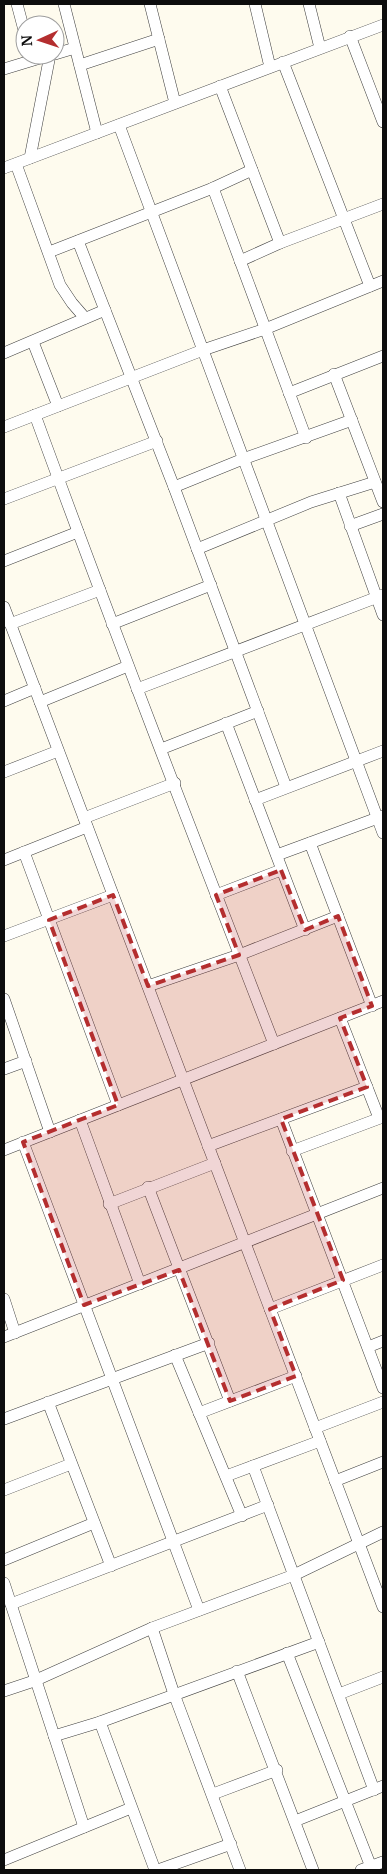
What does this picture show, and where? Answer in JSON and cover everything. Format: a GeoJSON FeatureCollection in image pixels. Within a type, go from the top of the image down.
{"type":"FeatureCollection","features":[{"type":"Feature","properties":{"kind":"street"},"geometry":{"type":"LineString","coordinates":[[64,4],[97,133]]}},
{"type":"Feature","properties":{"kind":"street"},"geometry":{"type":"LineString","coordinates":[[150,4],[175,103]]}},
{"type":"Feature","properties":{"kind":"street"},"geometry":{"type":"LineString","coordinates":[[254,4],[270,67]]}},
{"type":"Feature","properties":{"kind":"street"},"geometry":{"type":"LineString","coordinates":[[309,4],[320,48]]}},
{"type":"Feature","properties":{"kind":"street"},"geometry":{"type":"LineString","coordinates":[[4,168],[383,25]]}},
{"type":"Feature","properties":{"kind":"street"},"geometry":{"type":"LineString","coordinates":[[350,36],[381,109],[383,122]]}},
{"type":"Feature","properties":{"kind":"street"},"geometry":{"type":"LineString","coordinates":[[80,65],[159,39]]}},
{"type":"Feature","properties":{"kind":"street"},"geometry":{"type":"LineString","coordinates":[[65,51],[75,48]]}},
{"type":"Feature","properties":{"kind":"street"},"geometry":{"type":"LineString","coordinates":[[283,62],[370,286]]}},
{"type":"Feature","properties":{"kind":"street"},"geometry":{"type":"LineString","coordinates":[[30,158],[48,65]]}},
{"type":"Feature","properties":{"kind":"street"},"geometry":{"type":"LineString","coordinates":[[220,86],[280,243]]}},
{"type":"Feature","properties":{"kind":"street"},"geometry":{"type":"LineString","coordinates":[[119,125],[355,761],[380,817],[383,833]]}},
{"type":"Feature","properties":{"kind":"street"},"geometry":{"type":"LineString","coordinates":[[16,164],[63,289],[85,318]]}},
{"type":"Feature","properties":{"kind":"street"},"geometry":{"type":"LineString","coordinates":[[49,252],[213,188],[252,170]]}},
{"type":"Feature","properties":{"kind":"street"},"geometry":{"type":"LineString","coordinates":[[213,188],[306,438]]}},
{"type":"Feature","properties":{"kind":"street"},"geometry":{"type":"LineString","coordinates":[[240,261],[280,243],[383,204]]}},
{"type":"Feature","properties":{"kind":"street"},"geometry":{"type":"LineString","coordinates":[[78,241],[157,441],[286,787]]}},
{"type":"Feature","properties":{"kind":"street"},"geometry":{"type":"LineString","coordinates":[[4,427],[203,350],[265,329],[383,281]]}},
{"type":"Feature","properties":{"kind":"street"},"geometry":{"type":"LineString","coordinates":[[4,353],[105,310]]}},
{"type":"Feature","properties":{"kind":"street"},"geometry":{"type":"LineString","coordinates":[[33,342],[58,406]]}},
{"type":"Feature","properties":{"kind":"street"},"geometry":{"type":"LineString","coordinates":[[289,393],[383,356]]}},
{"type":"Feature","properties":{"kind":"street"},"geometry":{"type":"LineString","coordinates":[[334,374],[383,502]]}},
{"type":"Feature","properties":{"kind":"street"},"geometry":{"type":"LineString","coordinates":[[35,415],[112,624],[175,783],[274,1044]]}},
{"type":"Feature","properties":{"kind":"street"},"geometry":{"type":"LineString","coordinates":[[174,487],[243,459],[352,420]]}},
{"type":"Feature","properties":{"kind":"street"},"geometry":{"type":"LineString","coordinates":[[4,499],[157,441]]}},
{"type":"Feature","properties":{"kind":"street"},"geometry":{"type":"LineString","coordinates":[[197,550],[266,520],[375,482]]}},
{"type":"Feature","properties":{"kind":"street"},"geometry":{"type":"LineString","coordinates":[[339,493],[350,526],[380,596],[383,615]]}},
{"type":"Feature","properties":{"kind":"street"},"geometry":{"type":"LineString","coordinates":[[350,526],[383,514]]}},
{"type":"Feature","properties":{"kind":"street"},"geometry":{"type":"LineString","coordinates":[[4,560],[78,532]]}},
{"type":"Feature","properties":{"kind":"street"},"geometry":{"type":"LineString","coordinates":[[112,624],[211,585]]}},
{"type":"Feature","properties":{"kind":"street"},"geometry":{"type":"LineString","coordinates":[[10,624],[100,590]]}},
{"type":"Feature","properties":{"kind":"street"},"geometry":{"type":"LineString","coordinates":[[137,689],[380,596]]}},
{"type":"Feature","properties":{"kind":"street"},"geometry":{"type":"LineString","coordinates":[[4,607],[383,1604]]}},
{"type":"Feature","properties":{"kind":"street"},"geometry":{"type":"LineString","coordinates":[[4,641],[15,636]]}},
{"type":"Feature","properties":{"kind":"street"},"geometry":{"type":"LineString","coordinates":[[40,702],[128,666]]}},
{"type":"Feature","properties":{"kind":"street"},"geometry":{"type":"LineString","coordinates":[[4,701],[35,688]]}},
{"type":"Feature","properties":{"kind":"street"},"geometry":{"type":"LineString","coordinates":[[161,749],[258,711]]}},
{"type":"Feature","properties":{"kind":"street"},"geometry":{"type":"LineString","coordinates":[[226,723],[305,930]]}},
{"type":"Feature","properties":{"kind":"street"},"geometry":{"type":"LineString","coordinates":[[4,772],[58,751]]}},
{"type":"Feature","properties":{"kind":"street"},"geometry":{"type":"LineString","coordinates":[[255,800],[383,751]]}},
{"type":"Feature","properties":{"kind":"street"},"geometry":{"type":"LineString","coordinates":[[4,860],[175,783]]}},
{"type":"Feature","properties":{"kind":"street"},"geometry":{"type":"LineString","coordinates":[[277,855],[380,817]]}},
{"type":"Feature","properties":{"kind":"street"},"geometry":{"type":"LineString","coordinates":[[310,843],[372,1006]]}},
{"type":"Feature","properties":{"kind":"street"},"geometry":{"type":"LineString","coordinates":[[24,852],[118,1105]]}},
{"type":"Feature","properties":{"kind":"street"},"geometry":{"type":"LineString","coordinates":[[216,895],[281,870]]}},
{"type":"Feature","properties":{"kind":"street"},"geometry":{"type":"LineString","coordinates":[[4,936],[113,895]]}},
{"type":"Feature","properties":{"kind":"street"},"geometry":{"type":"LineString","coordinates":[[148,986],[239,955],[338,916]]}},
{"type":"Feature","properties":{"kind":"street"},"geometry":{"type":"LineString","coordinates":[[4,999],[50,1132]]}},
{"type":"Feature","properties":{"kind":"street"},"geometry":{"type":"LineString","coordinates":[[4,1150],[383,1001]]}},
{"type":"Feature","properties":{"kind":"street"},"geometry":{"type":"LineString","coordinates":[[292,1150],[381,1117],[367,1088],[340,1018]]}},
{"type":"Feature","properties":{"kind":"street"},"geometry":{"type":"LineString","coordinates":[[4,1069],[26,1061]]}},
{"type":"Feature","properties":{"kind":"street"},"geometry":{"type":"LineString","coordinates":[[208,1146],[367,1088]]}},
{"type":"Feature","properties":{"kind":"street"},"geometry":{"type":"LineString","coordinates":[[281,1119],[383,1388]]}},
{"type":"Feature","properties":{"kind":"street"},"geometry":{"type":"LineString","coordinates":[[80,1120],[109,1204],[140,1284]]}},
{"type":"Feature","properties":{"kind":"street"},"geometry":{"type":"LineString","coordinates":[[23,1142],[199,1610]]}},
{"type":"Feature","properties":{"kind":"street"},"geometry":{"type":"LineString","coordinates":[[109,1204],[148,1187],[215,1163]]}},
{"type":"Feature","properties":{"kind":"street"},"geometry":{"type":"LineString","coordinates":[[148,1187],[230,1401]]}},
{"type":"Feature","properties":{"kind":"street"},"geometry":{"type":"LineString","coordinates":[[4,1337],[179,1270],[383,1188]]}},
{"type":"Feature","properties":{"kind":"street"},"geometry":{"type":"LineString","coordinates":[[270,1309],[383,1265]]}},
{"type":"Feature","properties":{"kind":"street"},"geometry":{"type":"LineString","coordinates":[[4,1299],[15,1332]]}},
{"type":"Feature","properties":{"kind":"street"},"geometry":{"type":"LineString","coordinates":[[368,1347],[383,1341]]}},
{"type":"Feature","properties":{"kind":"street"},"geometry":{"type":"LineString","coordinates":[[4,1418],[209,1343]]}},
{"type":"Feature","properties":{"kind":"street"},"geometry":{"type":"LineString","coordinates":[[175,1355],[242,1516]]}},
{"type":"Feature","properties":{"kind":"street"},"geometry":{"type":"LineString","coordinates":[[199,1413],[296,1376]]}},
{"type":"Feature","properties":{"kind":"street"},"geometry":{"type":"LineString","coordinates":[[48,1402],[111,1566]]}},
{"type":"Feature","properties":{"kind":"street"},"geometry":{"type":"LineString","coordinates":[[315,1428],[383,1402]]}},
{"type":"Feature","properties":{"kind":"street"},"geometry":{"type":"LineString","coordinates":[[226,1476],[320,1441]]}},
{"type":"Feature","properties":{"kind":"street"},"geometry":{"type":"LineString","coordinates":[[336,1481],[383,1462]]}},
{"type":"Feature","properties":{"kind":"street"},"geometry":{"type":"LineString","coordinates":[[4,1490],[71,1464]]}},
{"type":"Feature","properties":{"kind":"street"},"geometry":{"type":"LineString","coordinates":[[253,1466],[339,1694],[379,1788],[295,1821]]}},
{"type":"Feature","properties":{"kind":"street"},"geometry":{"type":"LineString","coordinates":[[11,1604],[268,1505]]}},
{"type":"Feature","properties":{"kind":"street"},"geometry":{"type":"LineString","coordinates":[[4,1560],[94,1523]]}},
{"type":"Feature","properties":{"kind":"street"},"geometry":{"type":"LineString","coordinates":[[4,1691],[34,1681],[152,1628],[294,1574],[360,1545],[383,1532]]}},
{"type":"Feature","properties":{"kind":"street"},"geometry":{"type":"LineString","coordinates":[[4,1583],[34,1681],[84,1827]]}},
{"type":"Feature","properties":{"kind":"street"},"geometry":{"type":"LineString","coordinates":[[152,1628],[174,1694],[240,1870]]}},
{"type":"Feature","properties":{"kind":"street"},"geometry":{"type":"LineString","coordinates":[[54,1736],[100,1722],[319,1642]]}},
{"type":"Feature","properties":{"kind":"street"},"geometry":{"type":"LineString","coordinates":[[287,1653],[344,1802],[366,1868],[383,1862]]}},
{"type":"Feature","properties":{"kind":"street"},"geometry":{"type":"LineString","coordinates":[[237,1671],[277,1770],[313,1870]]}},
{"type":"Feature","properties":{"kind":"street"},"geometry":{"type":"LineString","coordinates":[[339,1694],[383,1677]]}},
{"type":"Feature","properties":{"kind":"street"},"geometry":{"type":"LineString","coordinates":[[100,1722],[156,1870],[231,1844]]}},
{"type":"Feature","properties":{"kind":"street"},"geometry":{"type":"LineString","coordinates":[[213,1794],[277,1770]]}},
{"type":"Feature","properties":{"kind":"street"},"geometry":{"type":"LineString","coordinates":[[4,1860],[131,1808]]}},
{"type":"Feature","properties":{"kind":"highlighted area"},"geometry":{"type":"Polygon","coordinates":[[[281,870],[305,930],[338,916],[372,1006],[340,1018],[367,1087],[281,1119],[343,1280],[270,1309],[296,1376],[230,1401],[179,1270],[84,1305],[23,1142],[118,1105],[49,920],[113,895],[148,986],[239,955],[216,895],[281,870]]]}}]}
